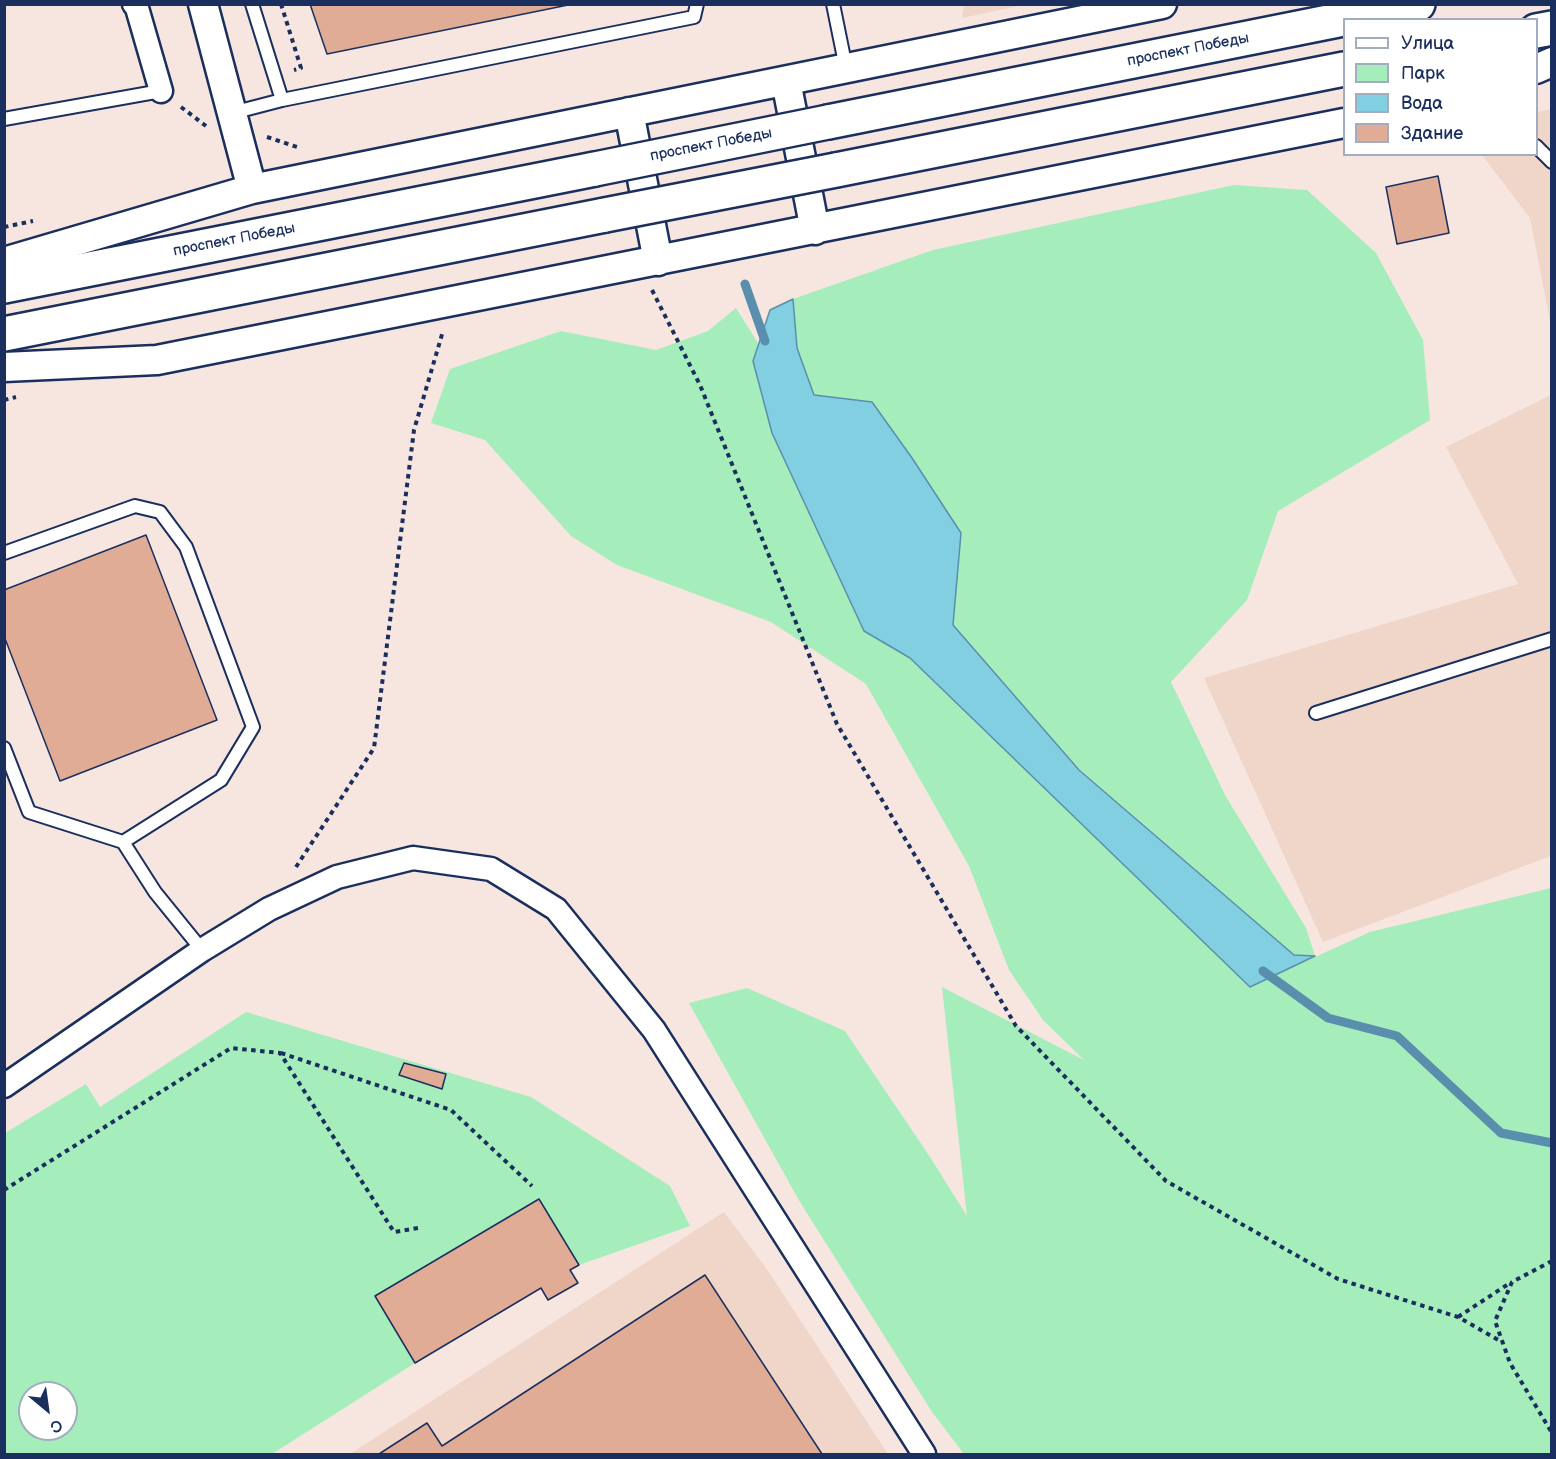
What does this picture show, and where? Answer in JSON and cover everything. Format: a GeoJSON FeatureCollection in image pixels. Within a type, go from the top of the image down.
{"type":"FeatureCollection","features":[{"type":"Feature","properties":{"kind":"main road","name":"проспект Победы"},"geometry":{"type":"LineString","coordinates":[[1348,18],[1418,4]]}},
{"type":"Feature","properties":{"kind":"main road","name":"проспект Победы"},"geometry":{"type":"LineString","coordinates":[[4,286],[1343,19]]}},
{"type":"Feature","properties":{"kind":"main road"},"geometry":{"type":"LineString","coordinates":[[4,334],[1343,69]]}},
{"type":"Feature","properties":{"kind":"street"},"geometry":{"type":"LineString","coordinates":[[134,4],[161,92]]}},
{"type":"Feature","properties":{"kind":"street"},"geometry":{"type":"LineString","coordinates":[[203,4],[243,110],[252,189]]}},
{"type":"Feature","properties":{"kind":"street"},"geometry":{"type":"LineString","coordinates":[[4,262],[252,189],[1162,4]]}},
{"type":"Feature","properties":{"kind":"street"},"geometry":{"type":"LineString","coordinates":[[786,81],[815,230]]}},
{"type":"Feature","properties":{"kind":"street"},"geometry":{"type":"LineString","coordinates":[[629,112],[658,261]]}},
{"type":"Feature","properties":{"kind":"street"},"geometry":{"type":"LineString","coordinates":[[4,367],[157,360],[1343,123]]}},
{"type":"Feature","properties":{"kind":"street"},"geometry":{"type":"LineString","coordinates":[[4,1086],[202,950],[268,909],[337,877],[413,858],[491,869],[556,909],[654,1030],[924,1455]]}},
{"type":"Feature","properties":{"kind":"lane"},"geometry":{"type":"LineString","coordinates":[[252,4],[282,100]]}},
{"type":"Feature","properties":{"kind":"lane"},"geometry":{"type":"LineString","coordinates":[[243,110],[282,100],[693,17],[696,4]]}},
{"type":"Feature","properties":{"kind":"lane"},"geometry":{"type":"LineString","coordinates":[[833,4],[847,69]]}},
{"type":"Feature","properties":{"kind":"lane"},"geometry":{"type":"LineString","coordinates":[[4,119],[161,92]]}},
{"type":"Feature","properties":{"kind":"lane"},"geometry":{"type":"LineString","coordinates":[[1538,148],[1551,162]]}},
{"type":"Feature","properties":{"kind":"lane"},"geometry":{"type":"LineString","coordinates":[[4,554],[135,506],[160,512],[186,547],[253,727],[221,780],[123,842]]}},
{"type":"Feature","properties":{"kind":"lane"},"geometry":{"type":"LineString","coordinates":[[1316,713],[1551,639]]}},
{"type":"Feature","properties":{"kind":"lane"},"geometry":{"type":"LineString","coordinates":[[4,748],[29,812],[123,842],[155,892],[202,950]]}},
{"type":"Feature","properties":{"kind":"path"},"geometry":{"type":"LineString","coordinates":[[274,75],[301,68],[281,4]]}},
{"type":"Feature","properties":{"kind":"path"},"geometry":{"type":"LineString","coordinates":[[161,92],[208,128]]}},
{"type":"Feature","properties":{"kind":"path"},"geometry":{"type":"LineString","coordinates":[[243,110],[263,136],[304,149]]}},
{"type":"Feature","properties":{"kind":"path"},"geometry":{"type":"LineString","coordinates":[[651,289],[700,385],[837,724],[1016,1026],[1166,1181],[1338,1279],[1458,1317],[1502,1342]]}},
{"type":"Feature","properties":{"kind":"path"},"geometry":{"type":"LineString","coordinates":[[268,909],[374,748],[414,430],[444,327]]}},
{"type":"Feature","properties":{"kind":"path"},"geometry":{"type":"LineString","coordinates":[[4,1190],[231,1048],[280,1053],[451,1110],[532,1186]]}},
{"type":"Feature","properties":{"kind":"path"},"geometry":{"type":"LineString","coordinates":[[280,1053],[394,1232],[418,1228]]}},
{"type":"Feature","properties":{"kind":"path"},"geometry":{"type":"LineString","coordinates":[[1458,1317],[1512,1282],[1551,1261]]}},
{"type":"Feature","properties":{"kind":"path"},"geometry":{"type":"LineString","coordinates":[[1512,1282],[1494,1321],[1510,1363],[1551,1433]]}},
{"type":"Feature","properties":{"kind":"shaded area"},"geometry":{"type":"Polygon","coordinates":[[[964,4],[1024,5],[962,18],[964,4]]]}},
{"type":"Feature","properties":{"kind":"shaded area"},"geometry":{"type":"Polygon","coordinates":[[[1551,109],[1551,326],[1530,218],[1483,156],[1538,156],[1538,112],[1551,109]]]}},
{"type":"Feature","properties":{"kind":"shaded area"},"geometry":{"type":"Polygon","coordinates":[[[1551,395],[1551,856],[1323,942],[1204,678],[1518,584],[1446,447],[1551,395]]]}},
{"type":"Feature","properties":{"kind":"shaded area"},"geometry":{"type":"Polygon","coordinates":[[[724,1212],[766,1268],[888,1454],[350,1454],[724,1212]]]}},
{"type":"Feature","properties":{"kind":"green space"},"geometry":{"type":"Polygon","coordinates":[[[1234,185],[1307,190],[1376,253],[1423,340],[1430,420],[1278,511],[1247,600],[1171,682],[1225,795],[1306,928],[1315,956],[1294,955],[1079,769],[952,625],[961,533],[872,402],[814,395],[797,348],[793,299],[933,250],[1234,185]]]}},
{"type":"Feature","properties":{"kind":"green space"},"geometry":{"type":"Polygon","coordinates":[[[736,308],[758,343],[753,362],[772,433],[864,631],[910,658],[949,692],[1249,987],[1370,932],[1551,888],[1551,1454],[964,1454],[932,1412],[800,1202],[689,1003],[747,988],[845,1031],[967,1216],[942,987],[1084,1060],[1043,1020],[1009,970],[969,866],[866,684],[771,622],[617,565],[571,536],[485,440],[431,423],[450,369],[561,331],[656,350],[708,331],[736,308]]]}},
{"type":"Feature","properties":{"kind":"green space"},"geometry":{"type":"Polygon","coordinates":[[[246,1012],[531,1097],[670,1186],[690,1226],[579,1265],[571,1270],[578,1283],[548,1300],[541,1288],[415,1363],[272,1454],[5,1454],[5,1133],[86,1084],[100,1107],[246,1012]]]}},
{"type":"Feature","properties":{"kind":"water"},"geometry":{"type":"Polygon","coordinates":[[[793,299],[797,348],[814,395],[872,402],[961,533],[953,625],[1079,770],[1294,955],[1315,956],[1250,987],[910,658],[864,631],[772,433],[753,361],[770,310],[793,299]]]}},
{"type":"Feature","properties":{"kind":"building"},"geometry":{"type":"Polygon","coordinates":[[[310,4],[573,4],[327,54],[310,4]]]}},
{"type":"Feature","properties":{"kind":"building"},"geometry":{"type":"Polygon","coordinates":[[[1438,176],[1449,233],[1397,244],[1386,187],[1438,176]]]}},
{"type":"Feature","properties":{"kind":"building"},"geometry":{"type":"Polygon","coordinates":[[[146,535],[217,720],[60,781],[4,636],[4,590],[146,535]]]}},
{"type":"Feature","properties":{"kind":"building"},"geometry":{"type":"Polygon","coordinates":[[[404,1063],[446,1074],[442,1089],[399,1075],[404,1063]]]}},
{"type":"Feature","properties":{"kind":"building"},"geometry":{"type":"Polygon","coordinates":[[[539,1199],[579,1265],[570,1270],[578,1283],[548,1300],[541,1288],[415,1363],[375,1296],[539,1199]]]}},
{"type":"Feature","properties":{"kind":"building"},"geometry":{"type":"Polygon","coordinates":[[[705,1275],[822,1454],[379,1454],[427,1423],[442,1446],[705,1275]]]}},
{"type":"Feature","properties":{"kind":"waterway"},"geometry":{"type":"LineString","coordinates":[[745,284],[765,341]]}},
{"type":"Feature","properties":{"kind":"waterway"},"geometry":{"type":"LineString","coordinates":[[1263,971],[1328,1018],[1397,1036],[1501,1133],[1552,1143]]}}]}
